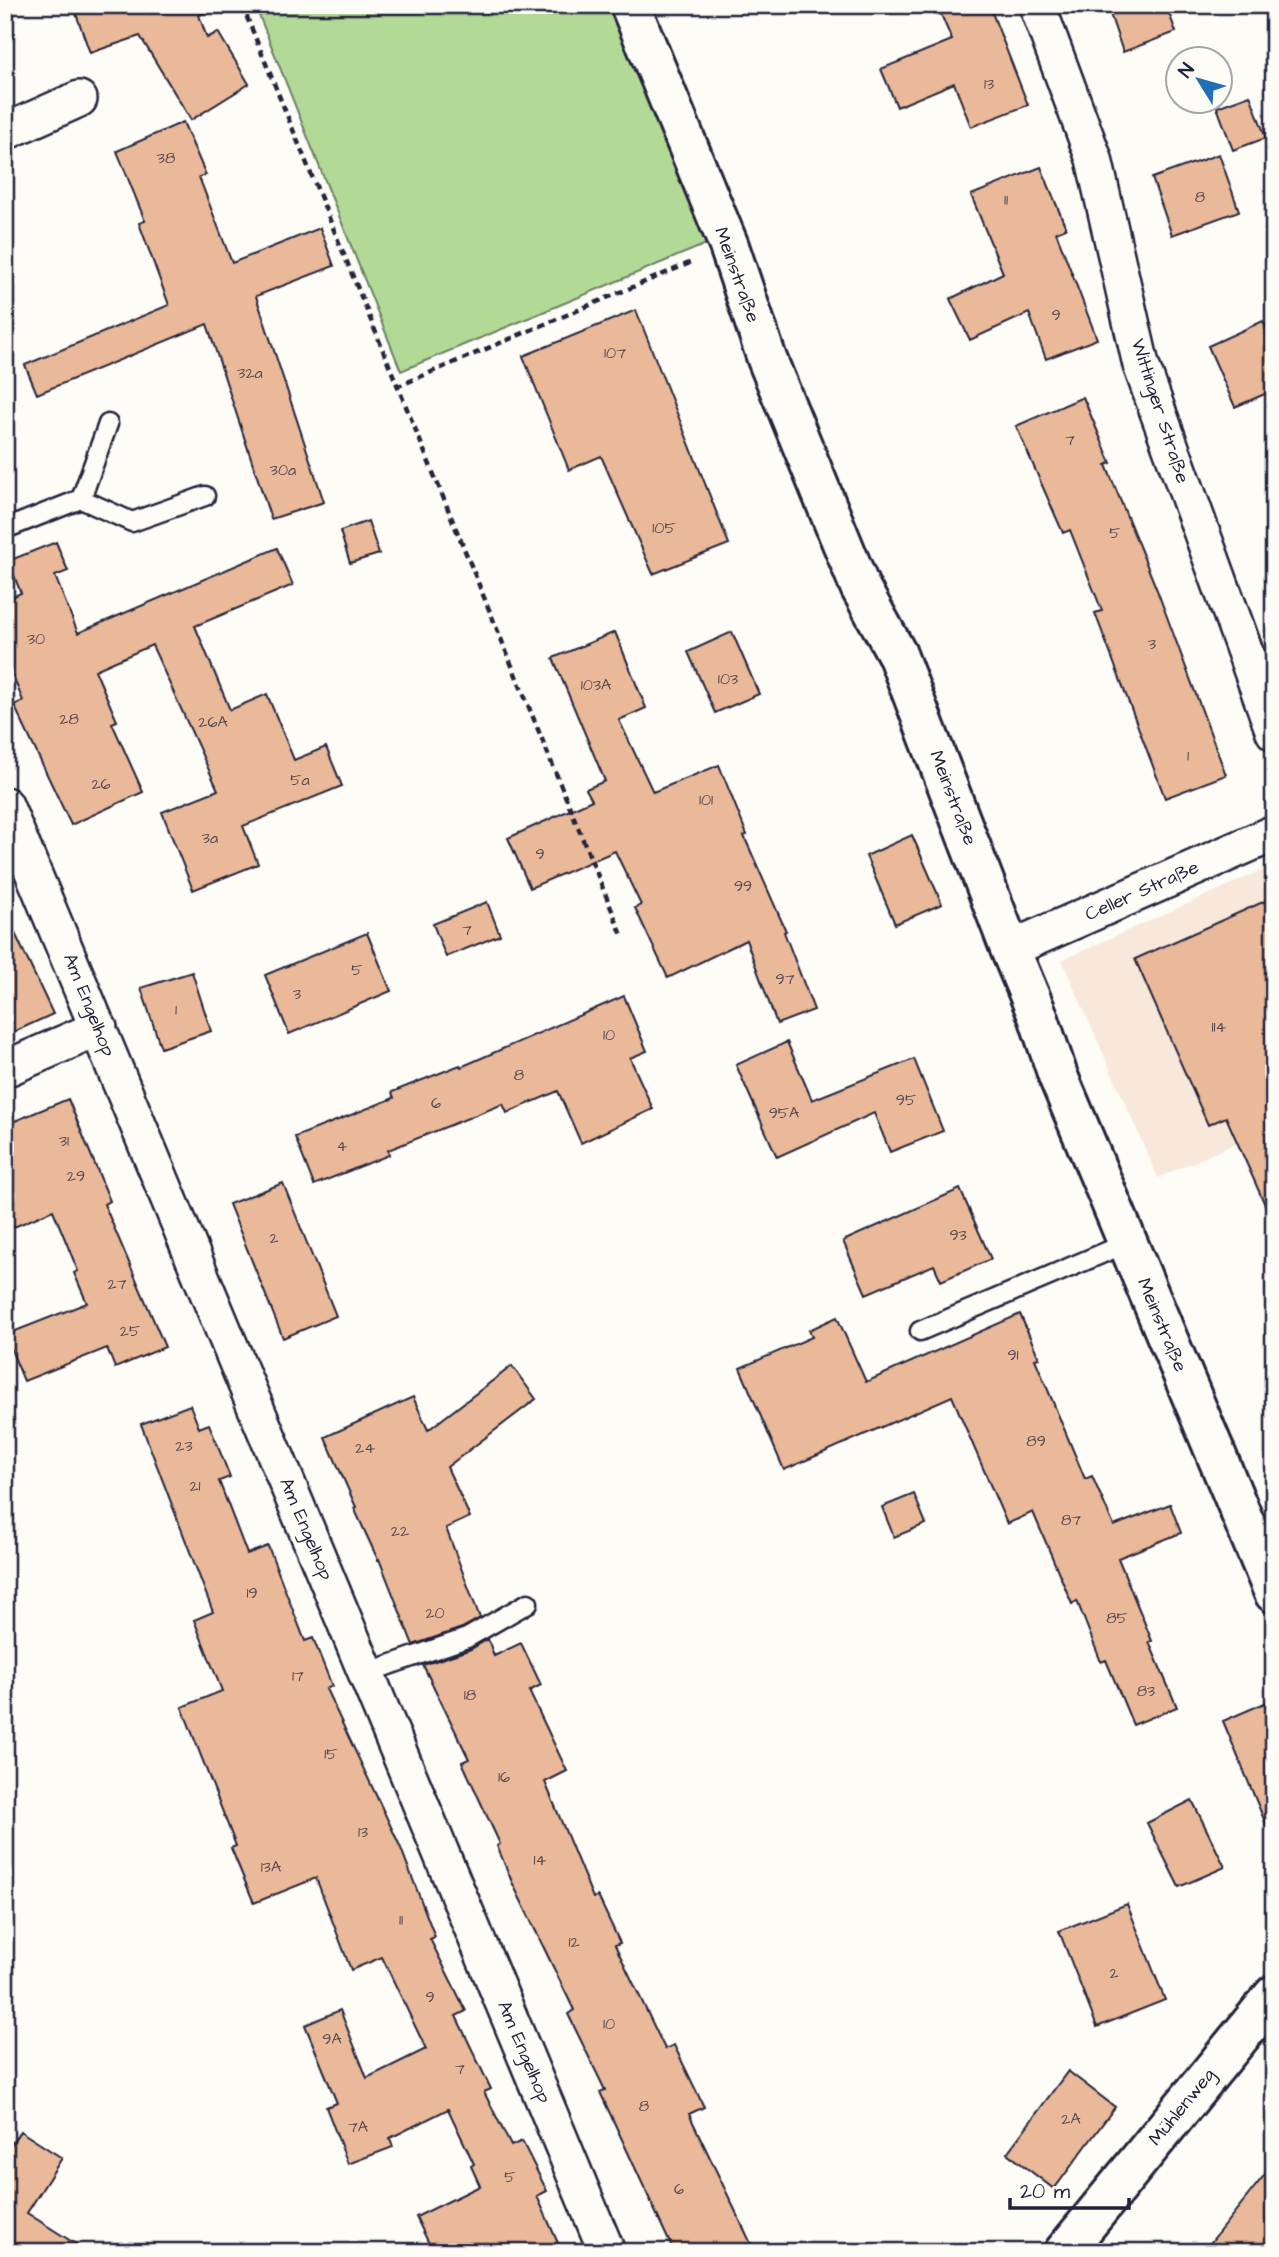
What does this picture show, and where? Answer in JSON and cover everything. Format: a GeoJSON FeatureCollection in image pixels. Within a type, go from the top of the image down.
{"type":"FeatureCollection","features":[{"type":"Feature","properties":{"kind":"street","name":"Meinstraße"},"geometry":{"type":"LineString","coordinates":[[630,5],[729,246],[767,359],[860,587],[897,654],[1038,1016],[1058,1076],[1274,1593]]}},
{"type":"Feature","properties":{"kind":"street","name":"Wittinger Straße"},"geometry":{"type":"LineString","coordinates":[[1037,5],[1094,159],[1141,365],[1274,732]]}},
{"type":"Feature","properties":{"kind":"street"},"geometry":{"type":"LineString","coordinates":[[5,132],[79,99]]}},
{"type":"Feature","properties":{"kind":"street","name":"Am Engelhop"},"geometry":{"type":"LineString","coordinates":[[5,805],[607,2252]]}},
{"type":"Feature","properties":{"kind":"street","name":"Celler Straße"},"geometry":{"type":"LineString","coordinates":[[1010,949],[1274,833]]}},
{"type":"Feature","properties":{"kind":"street"},"geometry":{"type":"LineString","coordinates":[[5,1069],[99,1028]]}},
{"type":"Feature","properties":{"kind":"street","name":"Mühlenweg"},"geometry":{"type":"LineString","coordinates":[[1065,2252],[1274,1995]]}},
{"type":"Feature","properties":{"kind":"lane"},"geometry":{"type":"LineString","coordinates":[[81,499],[108,424]]}},
{"type":"Feature","properties":{"kind":"lane"},"geometry":{"type":"LineString","coordinates":[[5,529],[81,499],[132,522],[205,496]]}},
{"type":"Feature","properties":{"kind":"lane"},"geometry":{"type":"LineString","coordinates":[[920,1331],[1127,1243]]}},
{"type":"Feature","properties":{"kind":"lane"},"geometry":{"type":"LineString","coordinates":[[366,1673],[467,1638],[528,1603]]}},
{"type":"Feature","properties":{"kind":"path"},"geometry":{"type":"LineString","coordinates":[[242,5],[622,936]]}},
{"type":"Feature","properties":{"kind":"path"},"geometry":{"type":"LineString","coordinates":[[396,387],[729,246]]}},
{"type":"Feature","properties":{"kind":"shaded area"},"geometry":{"type":"Polygon","coordinates":[[[1274,865],[1274,1126],[1158,1178],[1062,960],[1274,865]]]}},
{"type":"Feature","properties":{"kind":"green space"},"geometry":{"type":"Polygon","coordinates":[[[255,5],[616,5],[716,240],[401,371],[255,5]]]}},
{"type":"Feature","properties":{"kind":"building"},"geometry":{"type":"Polygon","coordinates":[[[73,5],[213,5],[213,10],[199,15],[207,38],[218,32],[249,84],[191,120],[140,36],[90,53],[73,5]]]}},
{"type":"Feature","properties":{"kind":"building"},"geometry":{"type":"Polygon","coordinates":[[[937,5],[989,5],[1028,105],[971,127],[954,83],[897,107],[881,69],[952,40],[937,5]]]}},
{"type":"Feature","properties":{"kind":"building"},"geometry":{"type":"Polygon","coordinates":[[[1107,5],[1166,5],[1176,32],[1123,52],[1107,5]]]}},
{"type":"Feature","properties":{"kind":"building"},"geometry":{"type":"Polygon","coordinates":[[[1250,95],[1266,138],[1233,150],[1220,116],[1234,116],[1234,101],[1250,95]]]}},
{"type":"Feature","properties":{"kind":"building"},"geometry":{"type":"Polygon","coordinates":[[[183,122],[206,175],[199,177],[232,263],[320,228],[334,266],[256,296],[324,502],[271,519],[207,324],[37,394],[25,365],[169,305],[139,223],[145,221],[117,151],[183,122]]]}},
{"type":"Feature","properties":{"kind":"building"},"geometry":{"type":"Polygon","coordinates":[[[1219,154],[1239,211],[1172,235],[1152,178],[1219,154]]]}},
{"type":"Feature","properties":{"kind":"building"},"geometry":{"type":"Polygon","coordinates":[[[1041,167],[1066,228],[1056,232],[1097,339],[1046,359],[1029,313],[970,340],[950,299],[1003,273],[971,195],[1041,167]]]}},
{"type":"Feature","properties":{"kind":"building"},"geometry":{"type":"Polygon","coordinates":[[[636,310],[729,544],[653,574],[601,456],[569,470],[523,356],[636,310]]]}},
{"type":"Feature","properties":{"kind":"building"},"geometry":{"type":"Polygon","coordinates":[[[1263,321],[1274,344],[1274,390],[1235,407],[1208,346],[1263,321]]]}},
{"type":"Feature","properties":{"kind":"building"},"geometry":{"type":"Polygon","coordinates":[[[1083,397],[1111,463],[1106,465],[1157,590],[1226,775],[1165,798],[1095,613],[1102,611],[1070,530],[1063,533],[1016,426],[1083,397]]]}},
{"type":"Feature","properties":{"kind":"building"},"geometry":{"type":"Polygon","coordinates":[[[368,521],[379,554],[350,563],[340,531],[368,521]]]}},
{"type":"Feature","properties":{"kind":"building"},"geometry":{"type":"Polygon","coordinates":[[[56,542],[68,571],[55,576],[78,633],[277,548],[293,585],[195,626],[230,710],[267,694],[294,760],[326,747],[342,786],[243,826],[258,864],[193,890],[162,812],[218,790],[152,645],[95,670],[117,721],[112,723],[143,792],[71,825],[14,705],[23,701],[5,656],[5,600],[21,593],[8,561],[56,542]]]}},
{"type":"Feature","properties":{"kind":"building"},"geometry":{"type":"Polygon","coordinates":[[[615,632],[646,708],[619,720],[653,792],[719,765],[747,835],[744,836],[786,931],[784,932],[814,1010],[777,1024],[746,940],[668,978],[635,908],[641,905],[615,851],[530,888],[508,838],[592,800],[586,789],[605,781],[553,658],[615,632]]]}},
{"type":"Feature","properties":{"kind":"building"},"geometry":{"type":"Polygon","coordinates":[[[732,632],[759,694],[715,713],[688,652],[732,632]]]}},
{"type":"Feature","properties":{"kind":"building"},"geometry":{"type":"Polygon","coordinates":[[[912,835],[942,904],[895,924],[866,856],[912,835]]]}},
{"type":"Feature","properties":{"kind":"building"},"geometry":{"type":"Polygon","coordinates":[[[1274,897],[1274,1225],[1226,1117],[1208,1125],[1135,959],[1274,897]]]}},
{"type":"Feature","properties":{"kind":"building"},"geometry":{"type":"Polygon","coordinates":[[[487,902],[500,935],[446,957],[433,924],[487,902]]]}},
{"type":"Feature","properties":{"kind":"building"},"geometry":{"type":"Polygon","coordinates":[[[5,912],[53,1014],[5,1036],[5,912]]]}},
{"type":"Feature","properties":{"kind":"building"},"geometry":{"type":"Polygon","coordinates":[[[367,933],[391,991],[289,1034],[265,975],[367,933]]]}},
{"type":"Feature","properties":{"kind":"building"},"geometry":{"type":"Polygon","coordinates":[[[192,972],[211,1031],[161,1048],[141,988],[192,972]]]}},
{"type":"Feature","properties":{"kind":"building"},"geometry":{"type":"Polygon","coordinates":[[[624,996],[647,1051],[630,1058],[653,1109],[581,1143],[558,1091],[507,1113],[503,1104],[388,1150],[389,1155],[314,1185],[295,1137],[394,1098],[392,1092],[460,1065],[461,1067],[624,996]]]}},
{"type":"Feature","properties":{"kind":"building"},"geometry":{"type":"Polygon","coordinates":[[[787,1042],[812,1100],[914,1059],[943,1131],[890,1152],[874,1113],[777,1157],[736,1065],[787,1042]]]}},
{"type":"Feature","properties":{"kind":"building"},"geometry":{"type":"Polygon","coordinates":[[[68,1099],[110,1201],[104,1204],[165,1347],[115,1368],[107,1348],[24,1381],[5,1335],[87,1303],[74,1273],[78,1271],[53,1210],[5,1231],[5,1125],[68,1099]]]}},
{"type":"Feature","properties":{"kind":"building"},"geometry":{"type":"Polygon","coordinates":[[[283,1183],[336,1316],[283,1338],[229,1204],[283,1183]]]}},
{"type":"Feature","properties":{"kind":"building"},"geometry":{"type":"Polygon","coordinates":[[[960,1189],[991,1259],[941,1281],[934,1265],[866,1294],[843,1241],[960,1189]]]}},
{"type":"Feature","properties":{"kind":"building"},"geometry":{"type":"Polygon","coordinates":[[[1020,1314],[1039,1358],[1035,1359],[1085,1479],[1092,1476],[1114,1526],[1170,1504],[1181,1533],[1118,1558],[1152,1641],[1149,1642],[1177,1707],[1133,1725],[1106,1660],[1101,1662],[1077,1601],[1072,1604],[1033,1512],[1007,1524],[952,1396],[784,1470],[740,1368],[812,1337],[809,1330],[837,1317],[866,1382],[1020,1314]]]}},
{"type":"Feature","properties":{"kind":"building"},"geometry":{"type":"Polygon","coordinates":[[[512,1366],[536,1399],[447,1467],[470,1517],[446,1528],[480,1618],[462,1628],[413,1645],[379,1559],[354,1508],[356,1507],[325,1437],[413,1397],[428,1430],[512,1366]]]}},
{"type":"Feature","properties":{"kind":"building"},"geometry":{"type":"Polygon","coordinates":[[[190,1405],[199,1428],[209,1424],[230,1477],[219,1481],[247,1554],[268,1546],[305,1641],[313,1638],[332,1686],[326,1689],[400,1846],[435,1937],[430,1939],[466,2011],[456,2016],[491,2089],[484,2092],[511,2146],[522,2141],[547,2191],[537,2196],[562,2252],[433,2252],[416,2217],[480,2186],[471,2166],[474,2164],[448,2109],[390,2138],[393,2147],[348,2164],[326,2107],[337,2103],[305,2025],[340,2010],[367,2078],[426,2049],[382,1957],[351,1970],[316,1878],[254,1903],[231,1848],[236,1846],[182,1707],[222,1691],[194,1620],[213,1612],[141,1424],[190,1405]]]}},
{"type":"Feature","properties":{"kind":"building"},"geometry":{"type":"Polygon","coordinates":[[[914,1494],[926,1524],[894,1537],[882,1507],[914,1494]]]}},
{"type":"Feature","properties":{"kind":"building"},"geometry":{"type":"Polygon","coordinates":[[[488,1639],[494,1656],[521,1643],[541,1685],[529,1691],[567,1771],[545,1782],[593,1898],[598,1896],[620,1943],[615,1945],[665,2049],[674,2045],[704,2107],[689,2114],[755,2252],[674,2252],[600,2092],[605,2090],[568,2014],[574,2010],[512,1882],[497,1846],[500,1844],[462,1762],[469,1759],[423,1665],[471,1649],[488,1639]]]}},
{"type":"Feature","properties":{"kind":"building"},"geometry":{"type":"Polygon","coordinates":[[[1274,1699],[1274,1841],[1273,1841],[1223,1721],[1274,1699]]]}},
{"type":"Feature","properties":{"kind":"building"},"geometry":{"type":"Polygon","coordinates":[[[1192,1800],[1225,1867],[1179,1887],[1147,1823],[1192,1800]]]}},
{"type":"Feature","properties":{"kind":"building"},"geometry":{"type":"Polygon","coordinates":[[[1127,1904],[1165,2000],[1097,2027],[1059,1931],[1127,1904]]]}},
{"type":"Feature","properties":{"kind":"building"},"geometry":{"type":"Polygon","coordinates":[[[1068,2071],[1115,2107],[1054,2189],[1007,2153],[1068,2071]]]}},
{"type":"Feature","properties":{"kind":"building"},"geometry":{"type":"Polygon","coordinates":[[[20,2131],[62,2158],[27,2213],[88,2252],[5,2252],[5,2154],[20,2131]]]}},
{"type":"Feature","properties":{"kind":"building"},"geometry":{"type":"Polygon","coordinates":[[[1274,2163],[1274,2252],[1203,2252],[1274,2163]]]}}]}
